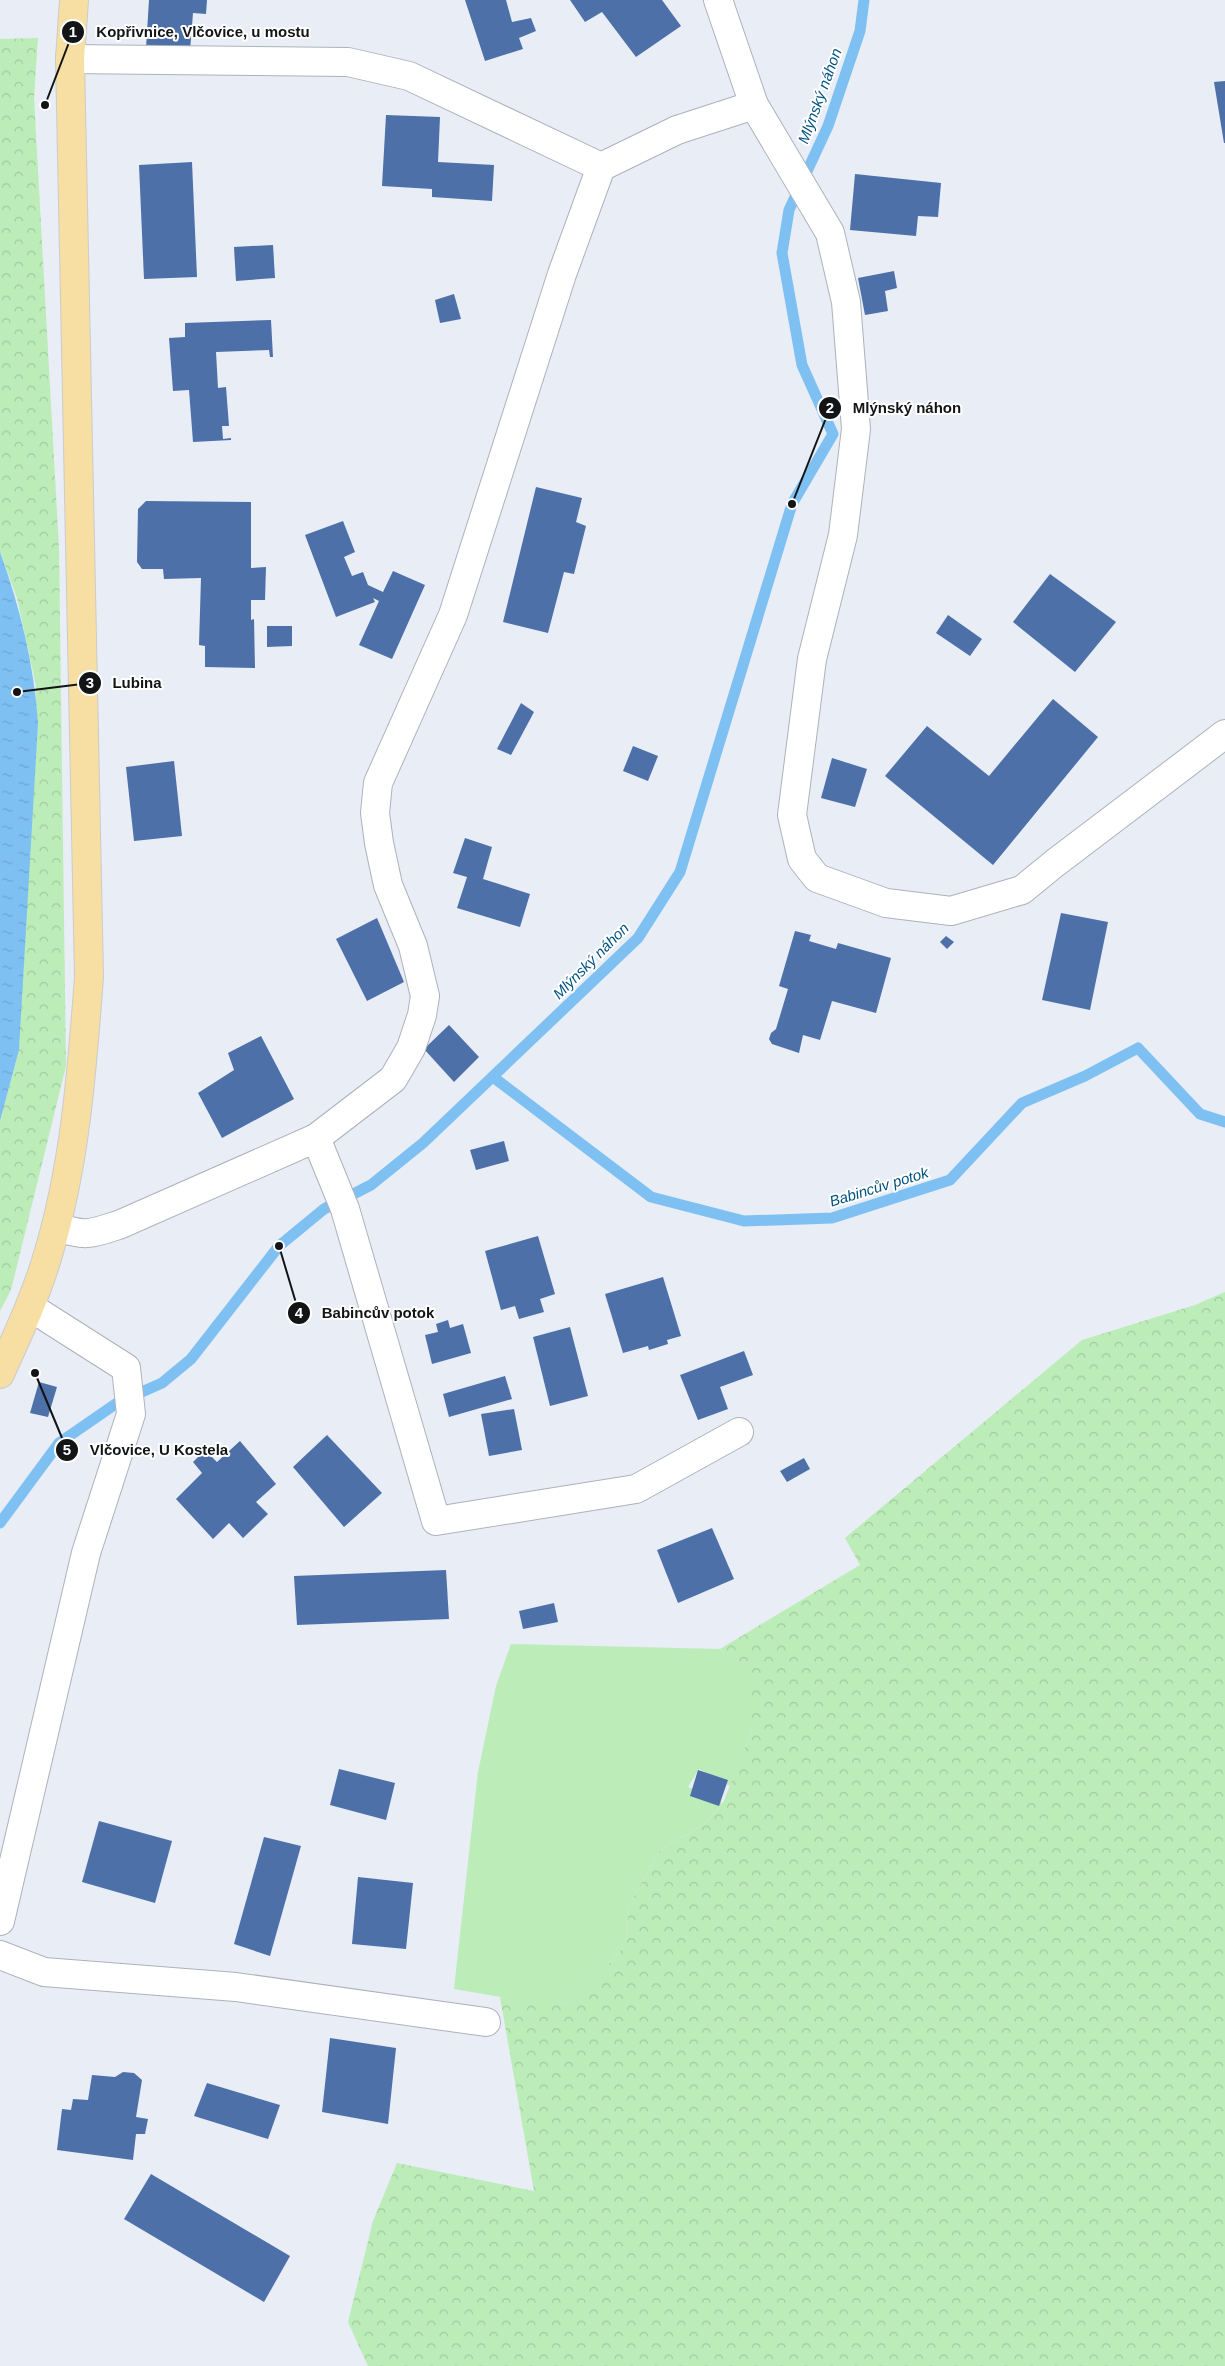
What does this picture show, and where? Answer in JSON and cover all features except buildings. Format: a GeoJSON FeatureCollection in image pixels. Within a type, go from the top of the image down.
{"type":"FeatureCollection","features":[{"type":"Feature","properties":{"kind":"main road"},"geometry":{"type":"LineString","coordinates":[[0,1374],[30,1308],[56,1227],[80,1096],[89,978],[70,59],[74,0]]}},
{"type":"Feature","properties":{"kind":"street"},"geometry":{"type":"LineString","coordinates":[[718,0],[754,105],[830,233],[846,302],[856,429],[843,535],[812,659],[792,815],[802,859],[817,878],[886,904],[951,912],[1022,890],[1054,863],[1225,734]]}},
{"type":"Feature","properties":{"kind":"street"},"geometry":{"type":"LineString","coordinates":[[70,59],[348,62],[408,76],[602,167]]}},
{"type":"Feature","properties":{"kind":"street"},"geometry":{"type":"LineString","coordinates":[[56,1227],[79,1235],[104,1230],[316,1138],[393,1079],[411,1048],[422,1015],[425,996],[422,976],[388,885],[375,812],[378,783],[453,615],[562,274],[602,167],[677,130],[754,105]]}},
{"type":"Feature","properties":{"kind":"street"},"geometry":{"type":"LineString","coordinates":[[316,1138],[342,1200],[436,1521],[636,1489],[739,1432]]}},
{"type":"Feature","properties":{"kind":"street"},"geometry":{"type":"LineString","coordinates":[[0,1921],[86,1553],[131,1414],[126,1368],[30,1308]]}},
{"type":"Feature","properties":{"kind":"street"},"geometry":{"type":"LineString","coordinates":[[0,1955],[44,1972],[236,1987],[486,2022]]}},
{"type":"Feature","properties":{"kind":"green space"},"geometry":{"type":"Polygon","coordinates":[[[38,38],[34,98],[59,549],[66,1066],[11,1290],[0,1311],[0,1121],[19,1050],[36,686],[17,598],[0,552],[0,39],[38,38]]]}},
{"type":"Feature","properties":{"kind":"green space"},"geometry":{"type":"Polygon","coordinates":[[[1225,1292],[1225,2366],[368,2366],[348,2322],[373,2221],[397,2163],[534,2191],[500,1997],[567,2005],[602,1972],[627,1943],[628,1907],[661,1849],[705,1824],[723,1803],[752,1730],[752,1672],[720,1649],[860,1565],[845,1538],[1082,1340],[1195,1305],[1225,1292]]]}},
{"type":"Feature","properties":{"kind":"green space"},"geometry":{"type":"Polygon","coordinates":[[[511,1644],[720,1649],[752,1671],[752,1730],[730,1786],[699,1769],[688,1787],[723,1803],[705,1824],[661,1849],[628,1907],[627,1943],[602,1972],[567,2005],[525,2001],[454,1989],[478,1772],[496,1686],[511,1644]]]}},
{"type":"Feature","properties":{"kind":"water"},"geometry":{"type":"Polygon","coordinates":[[[0,552],[25,636],[33,679],[38,723],[19,1050],[0,1121],[0,552]]]}},
{"type":"Feature","properties":{"kind":"waterway","name":"Mlýnský náhon"},"geometry":{"type":"LineString","coordinates":[[0,1523],[59,1443],[117,1403],[162,1383],[191,1359],[279,1246],[324,1209],[371,1185],[423,1143],[638,938],[680,872],[792,504],[833,434],[802,365],[782,253],[789,210],[828,126],[860,31],[864,0]]}},
{"type":"Feature","properties":{"kind":"waterway","name":"Babincův potok"},"geometry":{"type":"LineString","coordinates":[[493,1077],[651,1197],[744,1221],[832,1218],[950,1180],[1022,1103],[1085,1076],[1138,1048],[1200,1114],[1225,1122]]}},
{"type":"Feature","properties":{"kind":"place","name":"Kopřivnice, Vlčovice, u mostu"},"geometry":{"type":"Point","coordinates":[45,105]}},
{"type":"Feature","properties":{"kind":"place","name":"Mlýnský náhon"},"geometry":{"type":"Point","coordinates":[792,504]}},
{"type":"Feature","properties":{"kind":"place","name":"Lubina"},"geometry":{"type":"Point","coordinates":[17,692]}},
{"type":"Feature","properties":{"kind":"place","name":"Babincův potok"},"geometry":{"type":"Point","coordinates":[279,1246]}},
{"type":"Feature","properties":{"kind":"place","name":"Vlčovice, U Kostela"},"geometry":{"type":"Point","coordinates":[35,1373]}}]}
